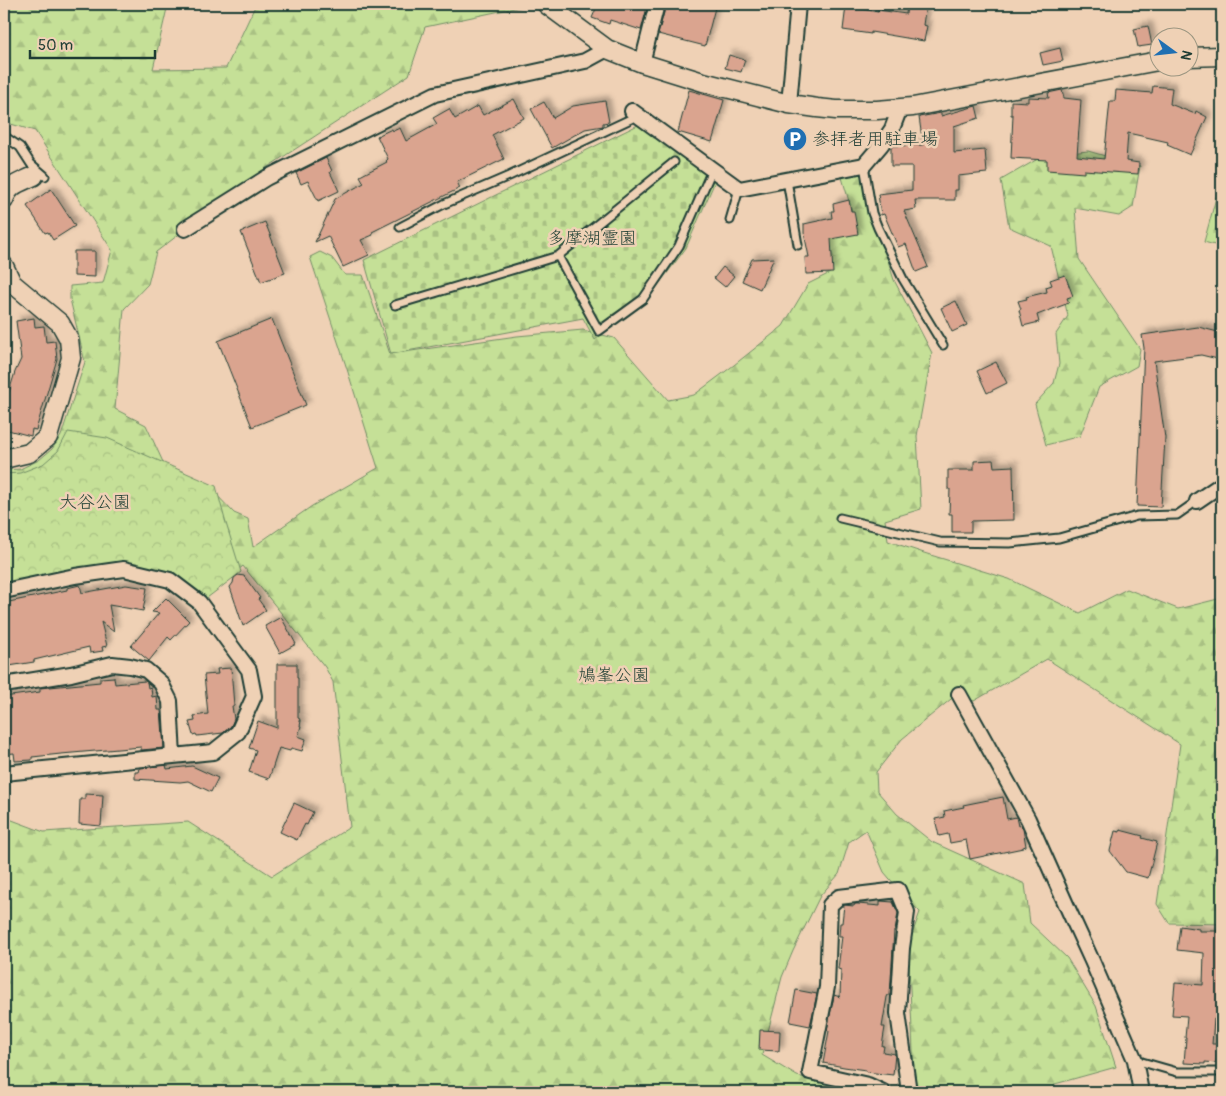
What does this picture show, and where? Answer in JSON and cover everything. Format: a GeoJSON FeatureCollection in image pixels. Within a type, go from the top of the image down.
{"type":"FeatureCollection","features":[{"type":"Feature","properties":{"kind":"street"},"geometry":{"type":"LineString","coordinates":[[546,4],[607,49],[642,63],[703,82],[790,104],[836,110],[900,108],[1148,64]]}},
{"type":"Feature","properties":{"kind":"street"},"geometry":{"type":"LineString","coordinates":[[642,63],[657,4]]}},
{"type":"Feature","properties":{"kind":"street"},"geometry":{"type":"LineString","coordinates":[[790,104],[798,4]]}},
{"type":"Feature","properties":{"kind":"street"},"geometry":{"type":"LineString","coordinates":[[185,229],[266,178],[435,94],[585,61],[607,49]]}},
{"type":"Feature","properties":{"kind":"street"},"geometry":{"type":"LineString","coordinates":[[1198,57],[1222,56]]}},
{"type":"Feature","properties":{"kind":"street"},"geometry":{"type":"LineString","coordinates":[[635,113],[739,189],[864,164],[881,145],[892,128],[900,108]]}},
{"type":"Feature","properties":{"kind":"street"},"geometry":{"type":"LineString","coordinates":[[5,194],[11,187],[40,176]]}},
{"type":"Feature","properties":{"kind":"street"},"geometry":{"type":"LineString","coordinates":[[4,266],[12,283],[60,323],[69,339],[71,358],[48,437],[29,453],[8,458],[4,457]]}},
{"type":"Feature","properties":{"kind":"street"},"geometry":{"type":"LineString","coordinates":[[1197,501],[1222,484]]}},
{"type":"Feature","properties":{"kind":"street"},"geometry":{"type":"LineString","coordinates":[[4,591],[75,576],[124,569],[170,580],[199,602],[249,670],[254,696],[238,732],[213,752],[4,773]]}},
{"type":"Feature","properties":{"kind":"street"},"geometry":{"type":"LineString","coordinates":[[4,685],[71,674],[112,664],[146,670],[161,683],[170,701],[173,756]]}},
{"type":"Feature","properties":{"kind":"street"},"geometry":{"type":"LineString","coordinates":[[959,694],[1028,820],[1136,1060],[1141,1092]]}},
{"type":"Feature","properties":{"kind":"street"},"geometry":{"type":"LineString","coordinates":[[883,1092],[868,1085],[810,1072],[827,987],[830,905],[838,897],[898,890],[907,912],[902,948],[898,1013],[909,1092]]}},
{"type":"Feature","properties":{"kind":"lane"},"geometry":{"type":"LineString","coordinates":[[400,227],[444,204],[509,176],[635,113]]}},
{"type":"Feature","properties":{"kind":"lane"},"geometry":{"type":"LineString","coordinates":[[4,136],[20,147],[40,176]]}},
{"type":"Feature","properties":{"kind":"lane"},"geometry":{"type":"LineString","coordinates":[[395,305],[558,256],[674,162]]}},
{"type":"Feature","properties":{"kind":"lane"},"geometry":{"type":"LineString","coordinates":[[864,164],[872,214],[878,228],[903,279],[943,345]]}},
{"type":"Feature","properties":{"kind":"lane"},"geometry":{"type":"LineString","coordinates":[[558,256],[599,331],[644,299],[679,246],[712,170]]}},
{"type":"Feature","properties":{"kind":"lane"},"geometry":{"type":"LineString","coordinates":[[787,180],[798,245]]}},
{"type":"Feature","properties":{"kind":"lane"},"geometry":{"type":"LineString","coordinates":[[730,220],[739,189]]}},
{"type":"Feature","properties":{"kind":"lane"},"geometry":{"type":"LineString","coordinates":[[840,518],[940,542],[1010,542],[1059,538],[1137,516],[1177,515],[1197,501]]}},
{"type":"Feature","properties":{"kind":"lane"},"geometry":{"type":"LineString","coordinates":[[1136,1060],[1177,1072],[1222,1072]]}},
{"type":"Feature","properties":{"kind":"green space","name":"鳩峯公園"},"geometry":{"type":"Polygon","coordinates":[[[4,4],[168,4],[153,69],[226,68],[256,4],[522,4],[524,6],[425,27],[409,75],[263,170],[156,252],[148,284],[124,309],[115,409],[146,425],[168,473],[214,492],[234,513],[248,519],[253,547],[312,506],[378,468],[310,257],[320,252],[332,258],[345,275],[363,275],[390,354],[517,336],[583,330],[614,338],[668,400],[694,395],[734,365],[783,326],[808,284],[832,272],[830,238],[858,232],[841,174],[854,170],[861,174],[894,280],[932,353],[917,436],[921,509],[885,520],[888,541],[1009,579],[1080,613],[1127,589],[1178,609],[1222,598],[1222,924],[1169,923],[1157,904],[1180,744],[1047,659],[974,701],[956,695],[902,739],[876,772],[877,791],[897,814],[932,842],[1025,884],[1030,923],[1067,958],[1096,1006],[1116,1067],[1055,1084],[1055,1092],[915,1092],[908,946],[920,912],[884,872],[866,830],[849,842],[839,874],[820,896],[793,951],[782,977],[762,1055],[797,1076],[846,1087],[859,1092],[4,1092],[4,817],[44,832],[188,822],[272,876],[350,827],[333,682],[325,667],[243,566],[204,599],[153,565],[122,559],[4,581],[4,470],[20,469],[39,460],[52,449],[61,436],[85,362],[70,299],[70,286],[103,283],[112,250],[35,131],[4,122],[4,4]]]}},
{"type":"Feature","properties":{"kind":"green space","name":"多摩湖霊園"},"geometry":{"type":"Polygon","coordinates":[[[640,124],[716,179],[686,248],[647,300],[595,340],[583,318],[391,354],[364,260],[640,124]]]}},
{"type":"Feature","properties":{"kind":"green space"},"geometry":{"type":"Polygon","coordinates":[[[1088,151],[1140,166],[1133,207],[1119,216],[1075,208],[1079,259],[1140,349],[1137,366],[1099,387],[1080,436],[1046,445],[1035,404],[1054,383],[1059,364],[1056,334],[1068,316],[1051,246],[1009,227],[1001,180],[1043,156],[1088,151]]]}},
{"type":"Feature","properties":{"kind":"green space"},"geometry":{"type":"Polygon","coordinates":[[[1220,183],[1222,184],[1222,247],[1204,242],[1220,183]]]}},
{"type":"Feature","properties":{"kind":"green space","name":"大谷公園"},"geometry":{"type":"Polygon","coordinates":[[[68,432],[107,438],[216,486],[241,572],[203,601],[175,577],[154,568],[122,562],[4,584],[4,474],[20,473],[43,464],[58,451],[68,432]]]}},
{"type":"Feature","properties":{"kind":"building"},"geometry":{"type":"Polygon","coordinates":[[[598,4],[648,4],[641,30],[610,20],[609,24],[592,18],[598,4]]]}},
{"type":"Feature","properties":{"kind":"building"},"geometry":{"type":"Polygon","coordinates":[[[669,4],[716,4],[705,46],[658,34],[665,9],[668,10],[669,4]]]}},
{"type":"Feature","properties":{"kind":"building"},"geometry":{"type":"Polygon","coordinates":[[[907,4],[926,4],[923,25],[927,26],[924,41],[871,32],[871,34],[843,30],[846,6],[878,12],[878,10],[906,14],[907,4]]]}},
{"type":"Feature","properties":{"kind":"building"},"geometry":{"type":"Polygon","coordinates":[[[1148,26],[1148,46],[1138,47],[1134,29],[1148,26]]]}},
{"type":"Feature","properties":{"kind":"building"},"geometry":{"type":"Polygon","coordinates":[[[1060,48],[1063,61],[1043,65],[1040,53],[1060,48]]]}},
{"type":"Feature","properties":{"kind":"building"},"geometry":{"type":"Polygon","coordinates":[[[729,55],[745,60],[741,72],[725,68],[729,55]]]}},
{"type":"Feature","properties":{"kind":"building"},"geometry":{"type":"Polygon","coordinates":[[[1153,86],[1172,88],[1170,104],[1195,114],[1196,111],[1207,117],[1190,155],[1167,145],[1168,142],[1128,133],[1126,161],[1139,163],[1138,174],[1084,170],[1084,173],[1047,170],[1047,160],[1011,158],[1013,115],[1011,115],[1011,101],[1028,102],[1028,97],[1049,98],[1048,93],[1062,90],[1064,98],[1081,100],[1077,156],[1104,159],[1110,101],[1115,101],[1116,90],[1152,93],[1153,86]]]}},
{"type":"Feature","properties":{"kind":"building"},"geometry":{"type":"Polygon","coordinates":[[[689,90],[724,100],[712,142],[678,132],[689,90]]]}},
{"type":"Feature","properties":{"kind":"building"},"geometry":{"type":"Polygon","coordinates":[[[514,99],[524,118],[492,135],[504,159],[457,182],[460,188],[372,232],[373,235],[361,240],[369,255],[343,267],[328,236],[315,242],[335,199],[364,183],[360,176],[387,162],[388,159],[377,136],[392,129],[393,131],[400,128],[406,141],[437,124],[433,118],[449,109],[455,119],[478,106],[483,115],[514,99]]]}},
{"type":"Feature","properties":{"kind":"building"},"geometry":{"type":"Polygon","coordinates":[[[605,101],[609,122],[603,123],[603,126],[585,129],[552,148],[531,109],[544,102],[553,118],[573,106],[605,101]]]}},
{"type":"Feature","properties":{"kind":"building"},"geometry":{"type":"Polygon","coordinates":[[[976,106],[979,118],[954,126],[954,153],[985,150],[987,173],[958,176],[958,190],[955,190],[955,200],[915,200],[916,209],[904,211],[928,267],[916,272],[906,244],[898,247],[884,214],[881,215],[878,194],[912,190],[912,166],[891,166],[891,146],[923,145],[919,117],[941,113],[941,116],[976,106]]]}},
{"type":"Feature","properties":{"kind":"building"},"geometry":{"type":"Polygon","coordinates":[[[326,158],[339,191],[318,201],[308,181],[301,184],[296,173],[326,158]]]}},
{"type":"Feature","properties":{"kind":"building"},"geometry":{"type":"Polygon","coordinates":[[[51,189],[75,226],[53,240],[48,232],[45,233],[27,206],[51,189]]]}},
{"type":"Feature","properties":{"kind":"building"},"geometry":{"type":"Polygon","coordinates":[[[849,200],[851,211],[854,211],[858,234],[831,239],[833,273],[806,274],[805,257],[809,257],[804,224],[832,218],[833,204],[849,200]]]}},
{"type":"Feature","properties":{"kind":"building"},"geometry":{"type":"Polygon","coordinates":[[[265,222],[285,273],[261,282],[241,232],[265,222]]]}},
{"type":"Feature","properties":{"kind":"building"},"geometry":{"type":"Polygon","coordinates":[[[74,251],[95,251],[95,277],[74,276],[74,251]]]}},
{"type":"Feature","properties":{"kind":"building"},"geometry":{"type":"Polygon","coordinates":[[[774,258],[760,289],[742,281],[752,259],[774,258]]]}},
{"type":"Feature","properties":{"kind":"building"},"geometry":{"type":"Polygon","coordinates":[[[723,267],[734,276],[725,287],[714,278],[723,267]]]}},
{"type":"Feature","properties":{"kind":"building"},"geometry":{"type":"Polygon","coordinates":[[[1065,275],[1073,296],[1067,298],[1069,303],[1037,315],[1039,322],[1023,326],[1018,301],[1047,292],[1046,287],[1052,285],[1050,280],[1065,275]]]}},
{"type":"Feature","properties":{"kind":"building"},"geometry":{"type":"Polygon","coordinates":[[[956,301],[967,325],[952,332],[941,308],[956,301]]]}},
{"type":"Feature","properties":{"kind":"building"},"geometry":{"type":"Polygon","coordinates":[[[34,318],[35,327],[44,326],[46,342],[55,341],[57,359],[36,430],[32,429],[31,436],[4,429],[4,391],[9,392],[21,359],[16,321],[34,318]]]}},
{"type":"Feature","properties":{"kind":"building"},"geometry":{"type":"Polygon","coordinates":[[[272,319],[306,405],[252,427],[218,341],[272,319]]]}},
{"type":"Feature","properties":{"kind":"building"},"geometry":{"type":"Polygon","coordinates":[[[1198,327],[1222,333],[1222,360],[1201,355],[1154,361],[1165,438],[1161,507],[1137,506],[1144,348],[1142,335],[1198,327]]]}},
{"type":"Feature","properties":{"kind":"building"},"geometry":{"type":"Polygon","coordinates":[[[996,362],[1007,383],[987,393],[977,371],[996,362]]]}},
{"type":"Feature","properties":{"kind":"building"},"geometry":{"type":"Polygon","coordinates":[[[993,460],[994,467],[1013,466],[1014,520],[971,521],[971,532],[952,532],[952,514],[949,514],[950,489],[948,489],[948,470],[974,470],[974,461],[993,460]]]}},
{"type":"Feature","properties":{"kind":"building"},"geometry":{"type":"Polygon","coordinates":[[[238,575],[244,576],[266,610],[243,626],[230,587],[234,578],[238,575]]]}},
{"type":"Feature","properties":{"kind":"building"},"geometry":{"type":"Polygon","coordinates":[[[80,585],[82,593],[126,585],[147,588],[143,611],[109,605],[114,632],[101,622],[107,646],[102,647],[103,651],[90,653],[89,647],[34,660],[34,662],[9,666],[7,654],[4,654],[4,603],[67,590],[67,588],[80,585]]]}},
{"type":"Feature","properties":{"kind":"building"},"geometry":{"type":"Polygon","coordinates":[[[166,598],[189,621],[171,640],[168,637],[149,661],[131,646],[159,613],[152,612],[166,598]]]}},
{"type":"Feature","properties":{"kind":"building"},"geometry":{"type":"Polygon","coordinates":[[[281,617],[296,644],[280,653],[265,626],[281,617]]]}},
{"type":"Feature","properties":{"kind":"building"},"geometry":{"type":"Polygon","coordinates":[[[277,664],[297,664],[298,718],[301,721],[298,736],[306,739],[302,751],[291,748],[290,751],[279,748],[269,779],[249,772],[256,750],[249,748],[258,721],[277,728],[277,664]]]}},
{"type":"Feature","properties":{"kind":"building"},"geometry":{"type":"Polygon","coordinates":[[[231,668],[234,719],[231,726],[223,733],[193,735],[189,722],[195,721],[194,716],[208,714],[204,675],[218,674],[217,669],[231,668]]]}},
{"type":"Feature","properties":{"kind":"building"},"geometry":{"type":"Polygon","coordinates":[[[114,677],[115,684],[145,681],[148,688],[151,687],[152,697],[157,696],[158,710],[161,710],[164,748],[141,750],[141,747],[32,757],[32,760],[15,761],[14,753],[4,754],[4,697],[40,692],[40,688],[100,682],[100,678],[114,677]]]}},
{"type":"Feature","properties":{"kind":"building"},"geometry":{"type":"Polygon","coordinates":[[[166,765],[167,769],[192,766],[218,778],[211,792],[188,781],[135,779],[135,772],[139,772],[140,768],[166,765]]]}},
{"type":"Feature","properties":{"kind":"building"},"geometry":{"type":"Polygon","coordinates":[[[85,794],[103,795],[101,826],[79,824],[80,799],[85,799],[85,794]]]}},
{"type":"Feature","properties":{"kind":"building"},"geometry":{"type":"Polygon","coordinates":[[[1003,797],[1007,819],[1016,817],[1018,826],[1021,825],[1023,829],[1026,846],[1023,848],[970,859],[966,840],[950,843],[948,834],[939,836],[935,819],[945,817],[944,811],[1003,797]]]}},
{"type":"Feature","properties":{"kind":"building"},"geometry":{"type":"Polygon","coordinates":[[[294,803],[313,812],[297,840],[280,832],[294,803]]]}},
{"type":"Feature","properties":{"kind":"building"},"geometry":{"type":"Polygon","coordinates":[[[1120,830],[1157,842],[1148,878],[1126,872],[1110,851],[1115,831],[1120,832],[1120,830]]]}},
{"type":"Feature","properties":{"kind":"building"},"geometry":{"type":"Polygon","coordinates":[[[880,901],[893,902],[898,913],[894,931],[890,995],[887,997],[882,1027],[885,1027],[883,1052],[895,1054],[893,1075],[866,1072],[866,1070],[823,1063],[834,995],[840,997],[841,970],[838,969],[842,936],[839,936],[844,905],[880,906],[880,901]]]}},
{"type":"Feature","properties":{"kind":"building"},"geometry":{"type":"Polygon","coordinates":[[[1180,926],[1199,929],[1199,931],[1222,931],[1222,1013],[1218,1013],[1217,1019],[1214,1019],[1212,1044],[1218,1044],[1216,1063],[1184,1063],[1187,1016],[1172,1015],[1175,983],[1203,985],[1204,953],[1177,950],[1180,926]]]}},
{"type":"Feature","properties":{"kind":"building"},"geometry":{"type":"Polygon","coordinates":[[[796,990],[817,994],[810,1026],[790,1022],[796,990]]]}},
{"type":"Feature","properties":{"kind":"building"},"geometry":{"type":"Polygon","coordinates":[[[760,1030],[780,1031],[779,1051],[759,1050],[760,1030]]]}},
{"type":"Feature","properties":{"kind":"place","name":"参拝者用駐車場"},"geometry":{"type":"Point","coordinates":[795,139]}}]}
